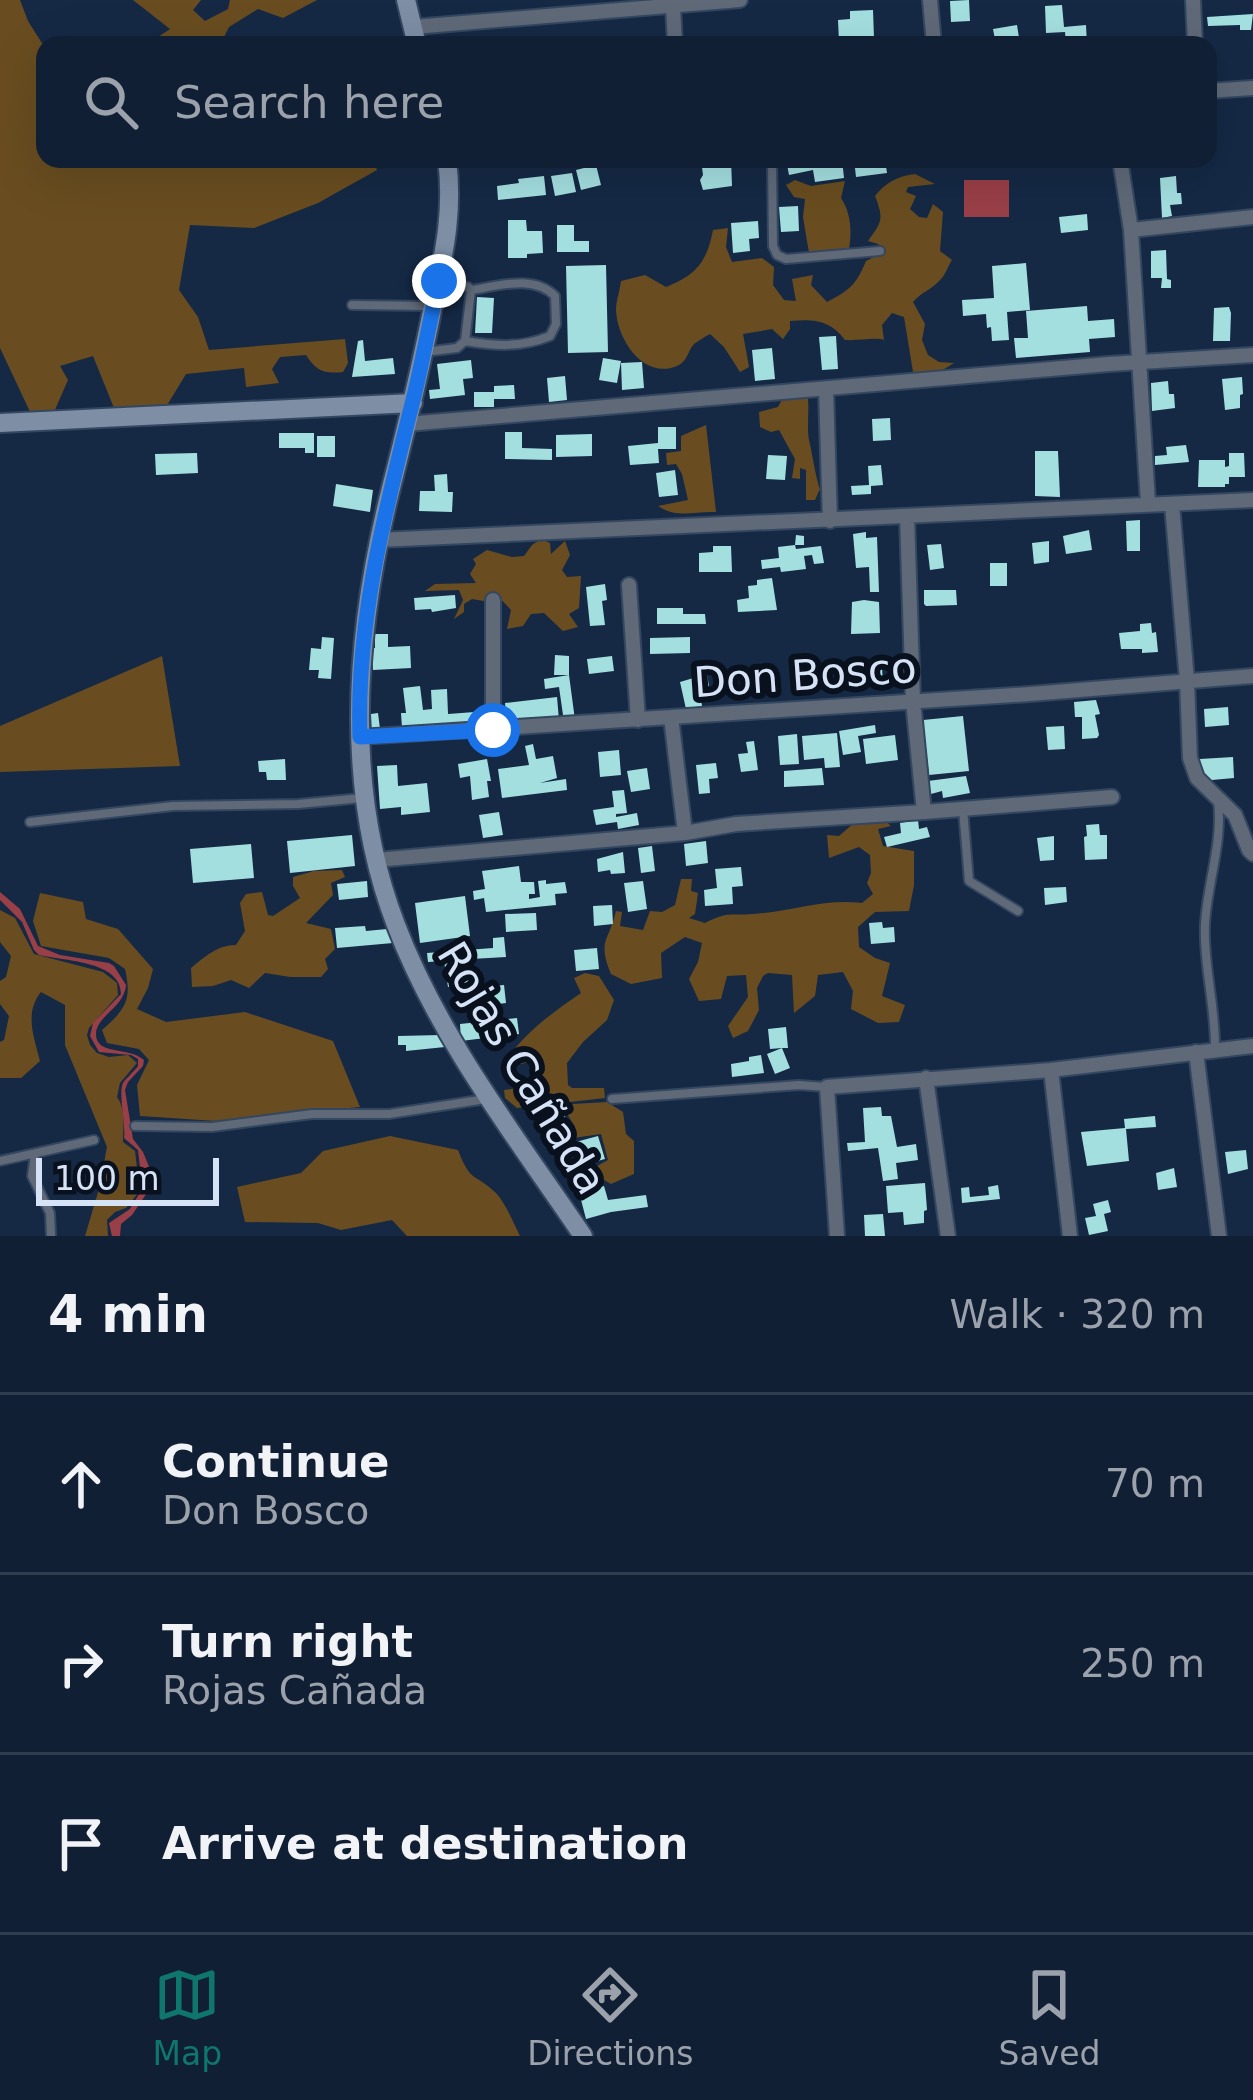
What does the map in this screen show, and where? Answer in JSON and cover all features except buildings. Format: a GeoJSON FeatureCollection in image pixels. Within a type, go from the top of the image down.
{"type":"FeatureCollection","features":[{"type":"Feature","properties":{"kind":"main road"},"geometry":{"type":"LineString","coordinates":[[406,0],[415,36]]}},
{"type":"Feature","properties":{"kind":"main road","name":"Rojas Cañada"},"geometry":{"type":"LineString","coordinates":[[448,168],[451,218],[368,602],[359,708],[364,798],[396,925],[442,1020],[583,1236]]}},
{"type":"Feature","properties":{"kind":"main road"},"geometry":{"type":"LineString","coordinates":[[0,423],[412,403]]}},
{"type":"Feature","properties":{"kind":"street"},"geometry":{"type":"LineString","coordinates":[[415,36],[559,8],[740,0]]}},
{"type":"Feature","properties":{"kind":"street"},"geometry":{"type":"LineString","coordinates":[[930,0],[933,36]]}},
{"type":"Feature","properties":{"kind":"street"},"geometry":{"type":"LineString","coordinates":[[1193,0],[1195,36]]}},
{"type":"Feature","properties":{"kind":"street"},"geometry":{"type":"LineString","coordinates":[[674,5],[675,36]]}},
{"type":"Feature","properties":{"kind":"street"},"geometry":{"type":"LineString","coordinates":[[1217,90],[1253,88]]}},
{"type":"Feature","properties":{"kind":"street"},"geometry":{"type":"LineString","coordinates":[[1121,168],[1131,230],[1148,503]]}},
{"type":"Feature","properties":{"kind":"street"},"geometry":{"type":"LineString","coordinates":[[1131,230],[1253,217]]}},
{"type":"Feature","properties":{"kind":"street"},"geometry":{"type":"LineString","coordinates":[[407,424],[1253,356]]}},
{"type":"Feature","properties":{"kind":"street"},"geometry":{"type":"LineString","coordinates":[[826,389],[830,520]]}},
{"type":"Feature","properties":{"kind":"street"},"geometry":{"type":"LineString","coordinates":[[378,540],[1253,500]]}},
{"type":"Feature","properties":{"kind":"street"},"geometry":{"type":"LineString","coordinates":[[1172,504],[1190,758],[1197,778],[1235,814],[1253,854]]}},
{"type":"Feature","properties":{"kind":"street"},"geometry":{"type":"LineString","coordinates":[[907,516],[913,701],[924,812]]}},
{"type":"Feature","properties":{"kind":"street"},"geometry":{"type":"LineString","coordinates":[[628,585],[638,719]]}},
{"type":"Feature","properties":{"kind":"street"},"geometry":{"type":"LineString","coordinates":[[493,600],[493,730]]}},
{"type":"Feature","properties":{"kind":"street","name":"Don Bosco"},"geometry":{"type":"LineString","coordinates":[[360,737],[1253,676]]}},
{"type":"Feature","properties":{"kind":"street"},"geometry":{"type":"LineString","coordinates":[[670,717],[685,833]]}},
{"type":"Feature","properties":{"kind":"street"},"geometry":{"type":"LineString","coordinates":[[376,860],[685,833],[736,824],[1112,797]]}},
{"type":"Feature","properties":{"kind":"street"},"geometry":{"type":"LineString","coordinates":[[837,1236],[827,1087],[1051,1070],[1253,1046]]}},
{"type":"Feature","properties":{"kind":"street"},"geometry":{"type":"LineString","coordinates":[[1196,1052],[1219,1236]]}},
{"type":"Feature","properties":{"kind":"street"},"geometry":{"type":"LineString","coordinates":[[1051,1070],[1070,1236]]}},
{"type":"Feature","properties":{"kind":"street"},"geometry":{"type":"LineString","coordinates":[[926,1078],[948,1236]]}},
{"type":"Feature","properties":{"kind":"lane"},"geometry":{"type":"LineString","coordinates":[[772,168],[777,255],[786,259],[880,250]]}},
{"type":"Feature","properties":{"kind":"lane"},"geometry":{"type":"LineString","coordinates":[[439,281],[470,290],[525,282],[546,287],[555,296],[556,324],[550,337],[531,344],[496,346],[465,341]]}},
{"type":"Feature","properties":{"kind":"lane"},"geometry":{"type":"LineString","coordinates":[[424,352],[457,348],[465,341],[470,290]]}},
{"type":"Feature","properties":{"kind":"lane"},"geometry":{"type":"LineString","coordinates":[[352,305],[433,306]]}},
{"type":"Feature","properties":{"kind":"lane"},"geometry":{"type":"LineString","coordinates":[[30,821],[173,806],[364,798]]}},
{"type":"Feature","properties":{"kind":"lane"},"geometry":{"type":"LineString","coordinates":[[1215,1050],[1205,925],[1221,827],[1218,800]]}},
{"type":"Feature","properties":{"kind":"lane"},"geometry":{"type":"LineString","coordinates":[[963,809],[969,881],[1018,911]]}},
{"type":"Feature","properties":{"kind":"lane"},"geometry":{"type":"LineString","coordinates":[[613,1099],[799,1084],[827,1087]]}},
{"type":"Feature","properties":{"kind":"lane"},"geometry":{"type":"LineString","coordinates":[[135,1126],[212,1127],[312,1114],[389,1114],[490,1099]]}},
{"type":"Feature","properties":{"kind":"lane"},"geometry":{"type":"LineString","coordinates":[[0,1161],[94,1140]]}},
{"type":"Feature","properties":{"kind":"lane"},"geometry":{"type":"LineString","coordinates":[[35,1154],[32,1177],[50,1213],[51,1236]]}},
{"type":"Feature","properties":{"kind":"shaded area"},"geometry":{"type":"Polygon","coordinates":[[[0,0],[20,0],[37,36],[36,168],[376,168],[318,203],[254,228],[190,225],[179,290],[198,317],[209,350],[345,339],[348,363],[343,372],[321,370],[306,355],[280,357],[272,369],[279,383],[246,387],[244,368],[186,374],[166,407],[114,408],[93,356],[60,366],[68,380],[54,412],[32,416],[0,348],[0,0]]]}},
{"type":"Feature","properties":{"kind":"shaded area"},"geometry":{"type":"Polygon","coordinates":[[[133,0],[201,0],[193,10],[205,21],[228,9],[230,0],[317,0],[283,18],[258,9],[229,27],[224,36],[160,36],[170,29],[133,0]]]}},
{"type":"Feature","properties":{"kind":"shaded area"},"geometry":{"type":"Polygon","coordinates":[[[915,174],[935,184],[908,187],[906,192],[916,196],[910,209],[927,218],[933,204],[943,212],[940,251],[952,260],[941,279],[913,302],[925,324],[922,340],[928,355],[954,363],[938,373],[913,372],[904,317],[892,313],[882,325],[884,340],[845,340],[827,325],[807,320],[790,321],[783,339],[772,329],[743,334],[749,367],[740,372],[710,334],[694,344],[681,364],[665,369],[643,362],[627,344],[616,310],[621,281],[645,275],[666,287],[676,282],[698,266],[713,230],[728,228],[726,247],[732,262],[762,258],[774,267],[773,285],[784,300],[796,301],[792,279],[813,275],[811,285],[827,302],[835,298],[855,281],[866,261],[885,251],[868,241],[880,220],[875,196],[893,180],[915,174]]]}},
{"type":"Feature","properties":{"kind":"shaded area"},"geometry":{"type":"Polygon","coordinates":[[[795,180],[811,186],[845,181],[841,198],[850,223],[849,249],[809,253],[805,199],[794,197],[786,185],[795,180]]]}},
{"type":"Feature","properties":{"kind":"shaded area"},"geometry":{"type":"Polygon","coordinates":[[[964,180],[1009,180],[1009,217],[964,217],[964,180]]]}},
{"type":"Feature","properties":{"kind":"shaded area"},"geometry":{"type":"Polygon","coordinates":[[[806,389],[809,440],[820,489],[815,500],[806,500],[806,470],[800,468],[800,479],[792,478],[795,459],[779,430],[760,427],[759,412],[778,407],[785,394],[806,389]]]}},
{"type":"Feature","properties":{"kind":"shaded area"},"geometry":{"type":"Polygon","coordinates":[[[706,425],[716,512],[665,510],[658,506],[688,500],[682,474],[676,464],[667,465],[666,453],[681,451],[681,436],[706,425]]]}},
{"type":"Feature","properties":{"kind":"shaded area"},"geometry":{"type":"Polygon","coordinates":[[[541,539],[550,543],[551,554],[565,541],[570,555],[562,570],[567,577],[581,576],[579,608],[569,614],[578,627],[563,631],[544,613],[531,614],[523,626],[507,629],[511,610],[497,595],[490,602],[472,599],[454,619],[463,600],[459,590],[425,591],[435,584],[476,583],[470,574],[476,564],[473,559],[487,550],[524,556],[541,539]]]}},
{"type":"Feature","properties":{"kind":"shaded area"},"geometry":{"type":"Polygon","coordinates":[[[162,656],[180,766],[0,772],[0,726],[162,656]]]}},
{"type":"Feature","properties":{"kind":"shaded area"},"geometry":{"type":"Polygon","coordinates":[[[882,818],[891,826],[878,829],[883,846],[914,851],[914,885],[909,911],[875,912],[858,927],[859,947],[890,963],[882,996],[905,1005],[899,1022],[878,1023],[851,1009],[853,991],[843,972],[818,975],[815,996],[794,1013],[792,975],[768,973],[757,988],[759,1010],[748,1031],[733,1038],[728,1026],[748,997],[746,975],[727,976],[721,999],[699,1001],[689,979],[702,943],[685,937],[661,953],[662,978],[631,984],[611,974],[605,947],[616,911],[622,912],[620,926],[643,930],[650,911],[662,912],[675,905],[681,879],[692,879],[691,891],[698,893],[695,914],[689,918],[705,923],[729,915],[862,903],[873,894],[867,883],[870,855],[859,847],[829,858],[827,835],[839,836],[854,823],[882,818]]]}},
{"type":"Feature","properties":{"kind":"shaded area"},"geometry":{"type":"Polygon","coordinates":[[[342,870],[345,877],[331,883],[333,895],[306,923],[331,929],[335,949],[325,959],[328,969],[321,977],[265,973],[249,988],[231,980],[192,987],[191,968],[217,949],[236,945],[245,931],[240,903],[246,894],[262,892],[268,915],[273,916],[300,898],[293,877],[342,870]]]}},
{"type":"Feature","properties":{"kind":"shaded area"},"geometry":{"type":"Polygon","coordinates":[[[0,892],[20,909],[38,946],[60,955],[109,963],[126,985],[120,1000],[100,1022],[97,1041],[144,1060],[125,1090],[133,1139],[155,1181],[121,1224],[120,1236],[112,1236],[109,1223],[130,1209],[147,1181],[138,1150],[124,1138],[122,1088],[138,1059],[99,1052],[90,1036],[93,1023],[121,994],[119,983],[90,964],[39,955],[22,922],[0,900],[0,892]]]}},
{"type":"Feature","properties":{"kind":"shaded area"},"geometry":{"type":"Polygon","coordinates":[[[40,893],[83,902],[86,919],[118,929],[153,969],[137,1009],[166,1022],[245,1012],[333,1041],[360,1107],[216,1121],[140,1116],[137,1085],[149,1060],[139,1049],[107,1043],[102,1030],[125,1003],[125,969],[109,958],[41,946],[33,921],[40,893]]]}},
{"type":"Feature","properties":{"kind":"shaded area"},"geometry":{"type":"Polygon","coordinates":[[[0,910],[15,918],[34,954],[103,972],[117,983],[118,995],[87,1035],[97,1053],[128,1055],[137,1063],[120,1083],[117,1097],[123,1113],[123,1142],[135,1151],[143,1187],[126,1208],[107,1220],[108,1236],[85,1236],[107,1147],[65,1045],[65,1005],[41,992],[32,1017],[40,1061],[21,1078],[0,1078],[0,1042],[9,1016],[0,1004],[0,981],[6,977],[11,956],[0,942],[0,910]]]}},
{"type":"Feature","properties":{"kind":"shaded area"},"geometry":{"type":"Polygon","coordinates":[[[585,973],[599,976],[614,1000],[607,1020],[567,1063],[568,1085],[604,1088],[605,1098],[517,1108],[505,1098],[504,1090],[539,1085],[545,1067],[537,1060],[504,1063],[529,1033],[581,993],[574,978],[585,973]]]}},
{"type":"Feature","properties":{"kind":"shaded area"},"geometry":{"type":"Polygon","coordinates":[[[607,1102],[623,1112],[626,1134],[634,1141],[634,1174],[611,1184],[588,1171],[608,1160],[601,1134],[573,1138],[575,1127],[566,1112],[573,1104],[607,1102]]]}},
{"type":"Feature","properties":{"kind":"shaded area"},"geometry":{"type":"Polygon","coordinates":[[[390,1136],[458,1150],[470,1173],[500,1197],[520,1236],[407,1236],[392,1220],[341,1230],[318,1223],[245,1222],[237,1187],[301,1173],[323,1151],[390,1136]]]}},
{"type":"Feature","properties":{"kind":"route"},"geometry":{"type":"LineString","coordinates":[[439,281],[378,540],[368,602],[360,737],[493,730]]}}]}
